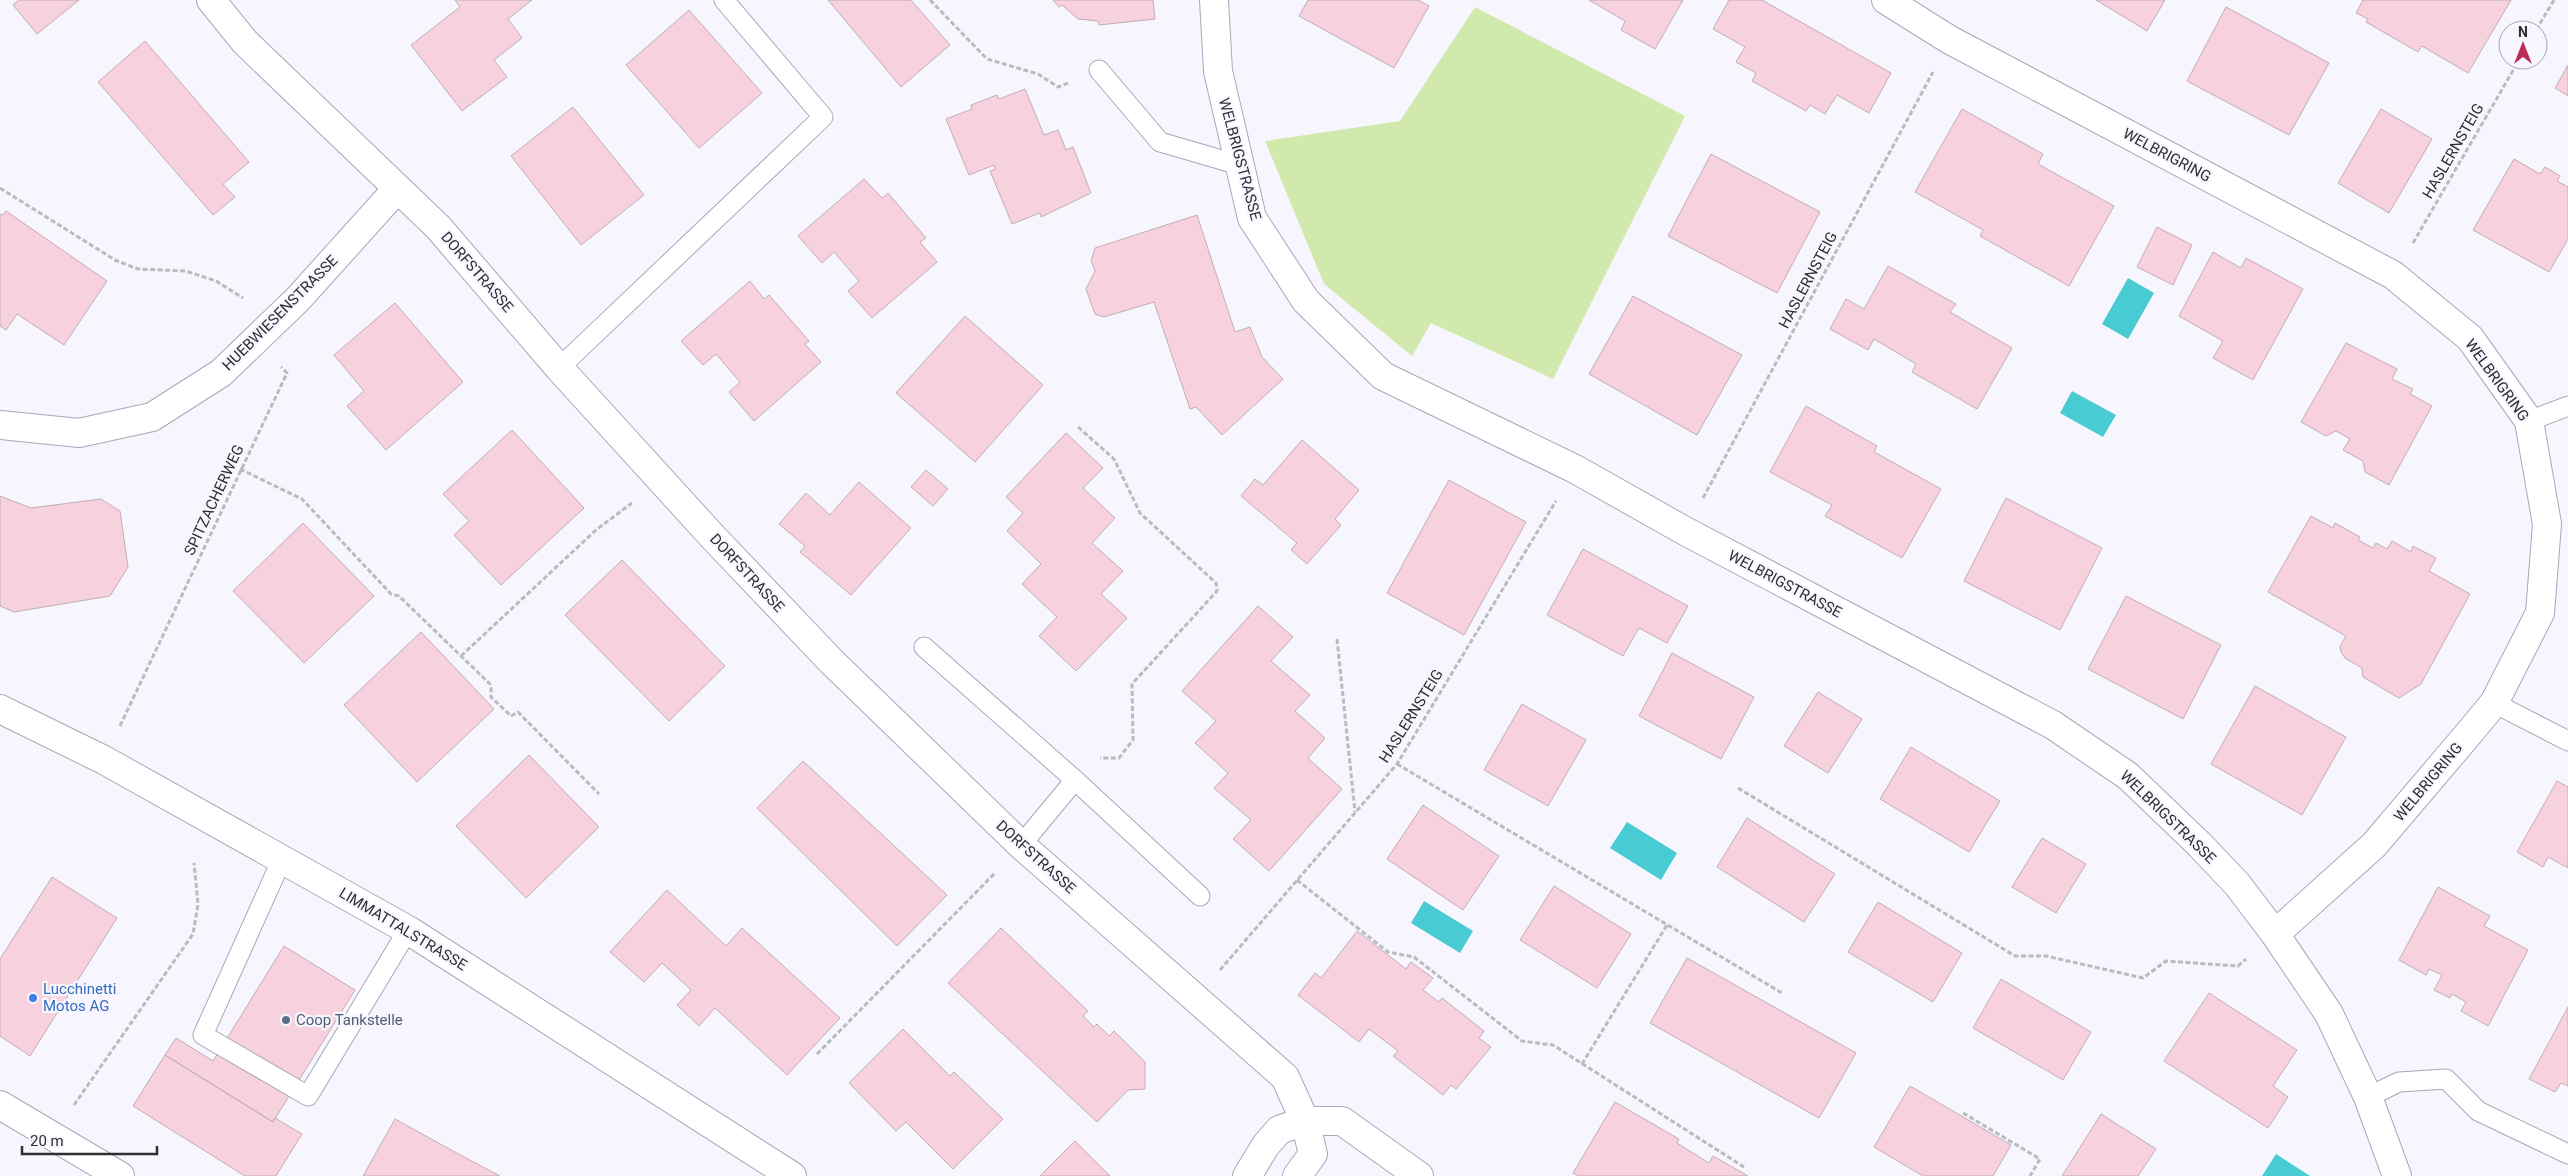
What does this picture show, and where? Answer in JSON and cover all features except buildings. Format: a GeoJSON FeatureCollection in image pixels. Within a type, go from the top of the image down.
{"type":"FeatureCollection","features":[{"type":"Feature","properties":{"kind":"street","name":"DORFSTRASSE"},"geometry":{"type":"LineString","coordinates":[[211,0],[246,42],[438,227],[559,368],[818,648],[1022,845],[1285,1076],[1304,1122],[1313,1154],[1297,1176]]}},
{"type":"Feature","properties":{"kind":"street","name":"WELBRIGSTRASSE"},"geometry":{"type":"LineString","coordinates":[[1214,0],[1218,71],[1252,218],[1306,301],[1383,376],[1575,469],[1685,532],[2053,725],[2128,776],[2199,844],[2236,884],[2275,934],[2329,1014],[2368,1097],[2397,1176]]}},
{"type":"Feature","properties":{"kind":"street","name":"WELBRIGRING"},"geometry":{"type":"LineString","coordinates":[[1886,0],[1950,40],[2393,275],[2470,338],[2529,421],[2547,524],[2540,613],[2494,703],[2374,845],[2275,934]]}},
{"type":"Feature","properties":{"kind":"street","name":"HUEBWIESENSTRASSE"},"geometry":{"type":"LineString","coordinates":[[0,425],[79,433],[152,417],[221,374],[298,299],[397,189]]}},
{"type":"Feature","properties":{"kind":"street","name":"LIMMATTALSTRASSE"},"geometry":{"type":"LineString","coordinates":[[0,709],[104,760],[408,930],[792,1176]]}},
{"type":"Feature","properties":{"kind":"street"},"geometry":{"type":"LineString","coordinates":[[0,1105],[120,1176]]}},
{"type":"Feature","properties":{"kind":"street"},"geometry":{"type":"LineString","coordinates":[[1247,1176],[1266,1145],[1279,1130],[1304,1122],[1342,1121],[1419,1176]]}},
{"type":"Feature","properties":{"kind":"lane"},"geometry":{"type":"LineString","coordinates":[[559,368],[823,117],[724,0]]}},
{"type":"Feature","properties":{"kind":"lane"},"geometry":{"type":"LineString","coordinates":[[1099,70],[1160,142],[1239,164]]}},
{"type":"Feature","properties":{"kind":"lane"},"geometry":{"type":"LineString","coordinates":[[2529,421],[2568,406]]}},
{"type":"Feature","properties":{"kind":"lane"},"geometry":{"type":"LineString","coordinates":[[924,647],[1075,780],[1200,896]]}},
{"type":"Feature","properties":{"kind":"lane"},"geometry":{"type":"LineString","coordinates":[[2494,703],[2568,741]]}},
{"type":"Feature","properties":{"kind":"lane"},"geometry":{"type":"LineString","coordinates":[[1022,845],[1075,780]]}},
{"type":"Feature","properties":{"kind":"lane"},"geometry":{"type":"LineString","coordinates":[[282,859],[203,1035],[308,1096],[408,930]]}},
{"type":"Feature","properties":{"kind":"lane"},"geometry":{"type":"LineString","coordinates":[[2368,1097],[2399,1082],[2446,1079],[2478,1111],[2568,1154]]}},
{"type":"Feature","properties":{"kind":"path"},"geometry":{"type":"LineString","coordinates":[[930,0],[987,59],[1038,74],[1058,87],[1099,70]]}},
{"type":"Feature","properties":{"kind":"path"},"geometry":{"type":"LineString","coordinates":[[2542,20],[2554,0]]}},
{"type":"Feature","properties":{"kind":"path","name":"HASLERNSTEIG"},"geometry":{"type":"LineString","coordinates":[[1685,532],[1950,40]]}},
{"type":"Feature","properties":{"kind":"path","name":"HASLERNSTEIG"},"geometry":{"type":"LineString","coordinates":[[2411,245],[2513,70]]}},
{"type":"Feature","properties":{"kind":"path"},"geometry":{"type":"LineString","coordinates":[[0,188],[115,260],[138,269],[186,271],[216,281],[244,299]]}},
{"type":"Feature","properties":{"kind":"path","name":"SPITZACHERWEG"},"geometry":{"type":"LineString","coordinates":[[119,729],[240,468],[287,373],[276,362]]}},
{"type":"Feature","properties":{"kind":"path"},"geometry":{"type":"LineString","coordinates":[[1078,427],[1114,459],[1140,514],[1216,583],[1217,591],[1132,684],[1133,740],[1119,758],[1105,758]]}},
{"type":"Feature","properties":{"kind":"path"},"geometry":{"type":"LineString","coordinates":[[240,468],[302,499],[391,594],[399,596],[491,685],[491,697],[511,716],[518,712],[599,794]]}},
{"type":"Feature","properties":{"kind":"path","name":"HASLERNSTEIG"},"geometry":{"type":"LineString","coordinates":[[1196,999],[1396,764],[1575,469]]}},
{"type":"Feature","properties":{"kind":"path"},"geometry":{"type":"LineString","coordinates":[[461,656],[596,530],[629,505],[659,478]]}},
{"type":"Feature","properties":{"kind":"path"},"geometry":{"type":"LineString","coordinates":[[1337,638],[1355,812]]}},
{"type":"Feature","properties":{"kind":"path"},"geometry":{"type":"LineString","coordinates":[[1396,764],[1782,993]]}},
{"type":"Feature","properties":{"kind":"path"},"geometry":{"type":"LineString","coordinates":[[1738,788],[2015,956],[2046,956],[2142,978],[2166,961],[2238,966],[2275,934]]}},
{"type":"Feature","properties":{"kind":"path"},"geometry":{"type":"LineString","coordinates":[[53,1137],[193,934],[198,904],[194,863]]}},
{"type":"Feature","properties":{"kind":"path"},"geometry":{"type":"LineString","coordinates":[[817,1054],[992,877]]}},
{"type":"Feature","properties":{"kind":"path"},"geometry":{"type":"LineString","coordinates":[[1297,880],[1388,952],[1414,957],[1522,1041],[1552,1045],[1744,1167]]}},
{"type":"Feature","properties":{"kind":"path"},"geometry":{"type":"LineString","coordinates":[[1582,1064],[1667,924]]}},
{"type":"Feature","properties":{"kind":"path"},"geometry":{"type":"LineString","coordinates":[[1963,1113],[2040,1159],[2030,1176]]}},
{"type":"Feature","properties":{"kind":"green space"},"geometry":{"type":"Polygon","coordinates":[[[1475,7],[1685,116],[1553,379],[1431,323],[1412,356],[1324,284],[1265,141],[1400,121],[1475,7]]]}},
{"type":"Feature","properties":{"kind":"water"},"geometry":{"type":"Polygon","coordinates":[[[2128,278],[2154,293],[2128,339],[2102,324],[2128,278]]]}},
{"type":"Feature","properties":{"kind":"water"},"geometry":{"type":"Polygon","coordinates":[[[2072,391],[2116,415],[2103,437],[2060,413],[2072,391]]]}},
{"type":"Feature","properties":{"kind":"water"},"geometry":{"type":"Polygon","coordinates":[[[1627,822],[1677,853],[1661,880],[1610,848],[1627,822]]]}},
{"type":"Feature","properties":{"kind":"water"},"geometry":{"type":"Polygon","coordinates":[[[1424,901],[1473,931],[1460,953],[1411,923],[1424,901]]]}},
{"type":"Feature","properties":{"kind":"water"},"geometry":{"type":"Polygon","coordinates":[[[2276,1154],[2310,1176],[2262,1176],[2276,1154]]]}},
{"type":"Feature","properties":{"kind":"place","name":"Lucchinetti Motos AG"},"geometry":{"type":"Point","coordinates":[33,998]}},
{"type":"Feature","properties":{"kind":"place","name":"Coop Tankstelle"},"geometry":{"type":"Point","coordinates":[286,1020]}}]}
